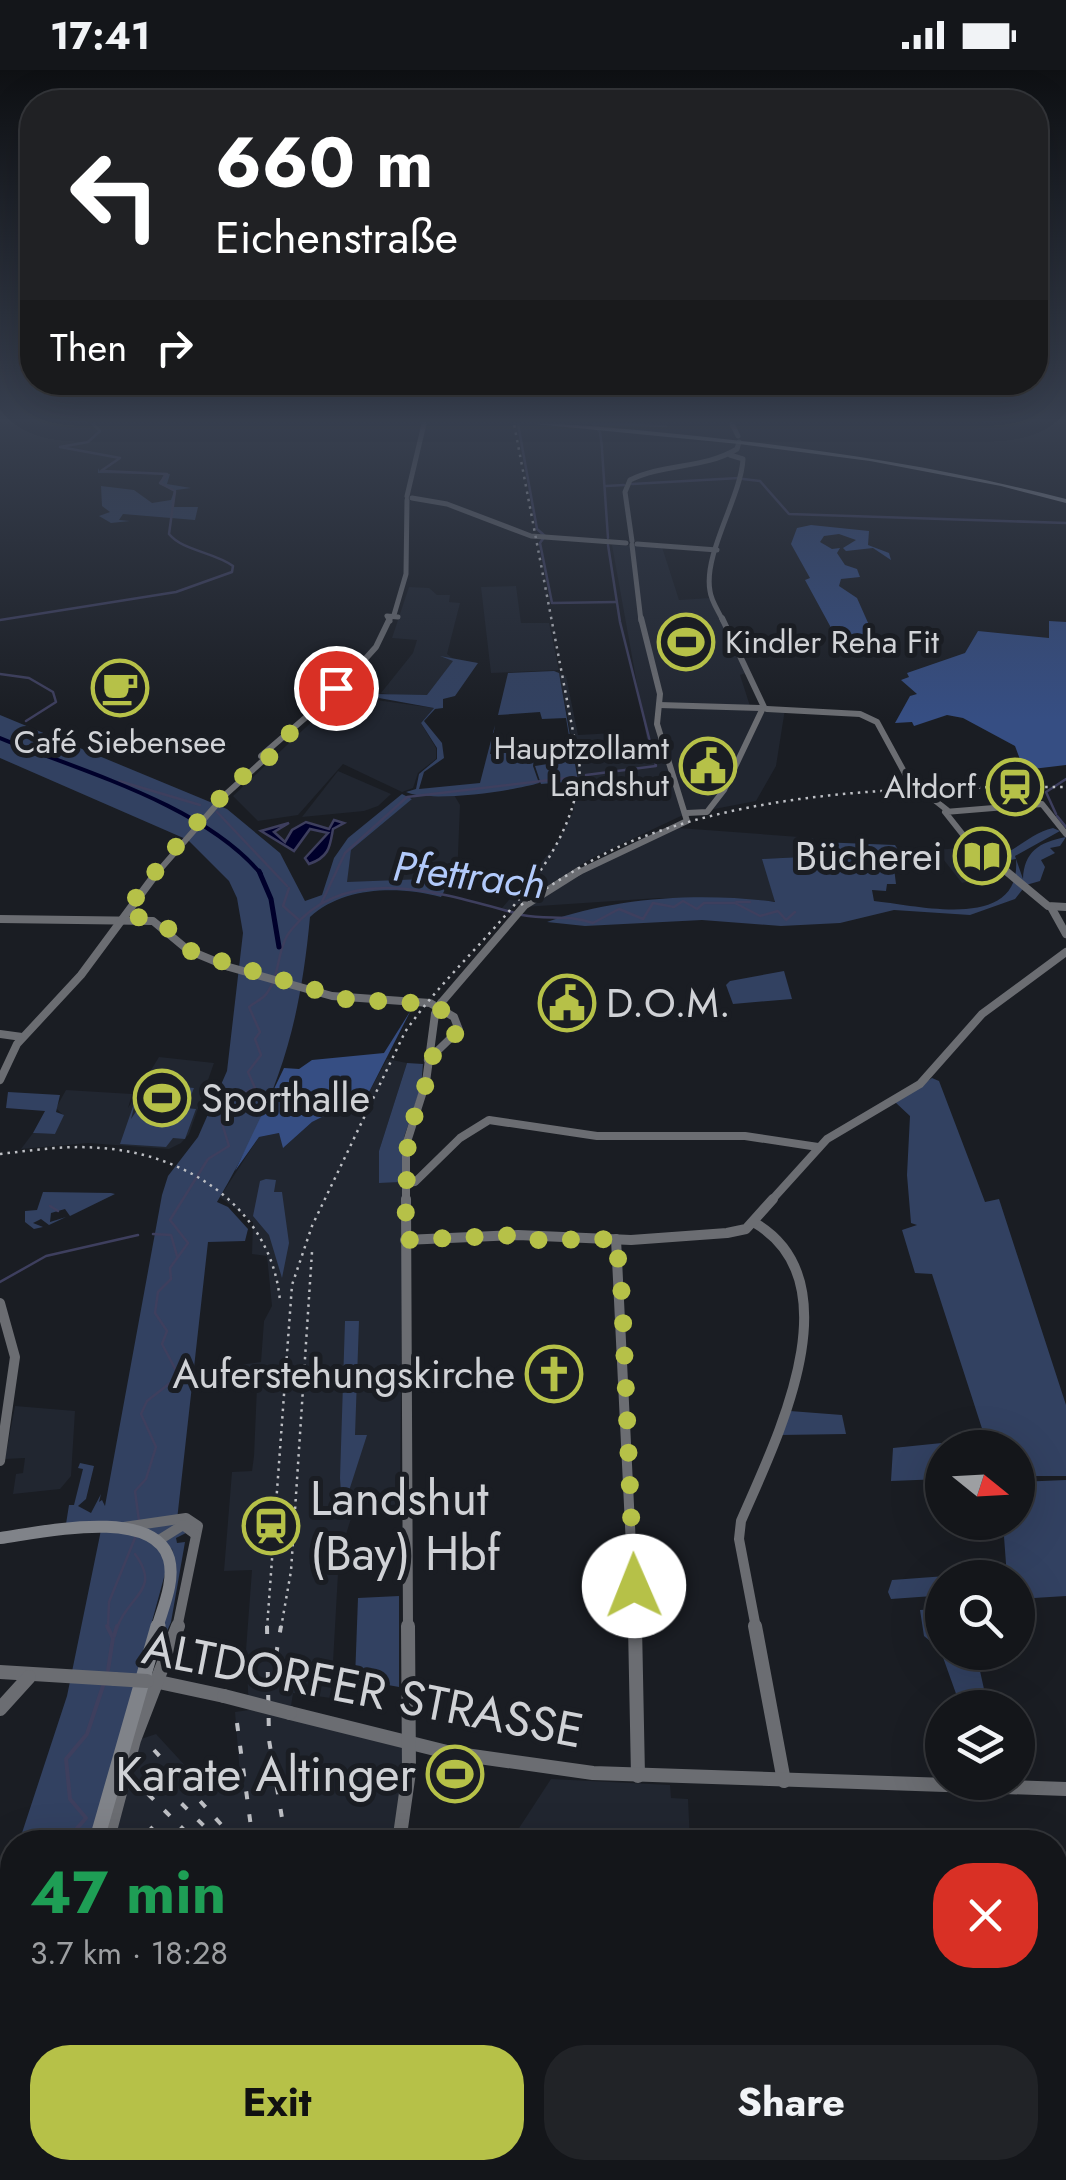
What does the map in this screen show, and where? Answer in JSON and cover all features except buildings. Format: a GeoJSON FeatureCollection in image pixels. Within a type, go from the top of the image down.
{"type":"FeatureCollection","features":[{"type":"Feature","properties":{"kind":"main road"},"geometry":{"type":"LineString","coordinates":[[0,1538],[124,1526],[158,1540],[168,1555],[170,1584],[99,1830]]}},
{"type":"Feature","properties":{"kind":"street"},"geometry":{"type":"LineString","coordinates":[[0,1080],[22,1038],[77,981],[184,838],[369,656],[393,617],[406,574],[408,522]]}},
{"type":"Feature","properties":{"kind":"street"},"geometry":{"type":"LineString","coordinates":[[492,522],[542,536],[717,550]]}},
{"type":"Feature","properties":{"kind":"street"},"geometry":{"type":"LineString","coordinates":[[400,1830],[409,1743],[405,1240],[408,1134],[425,1088],[435,1014],[512,916],[594,862],[682,825],[687,814],[669,772],[656,719],[660,694],[643,639],[629,522]]}},
{"type":"Feature","properties":{"kind":"street"},"geometry":{"type":"LineString","coordinates":[[726,522],[709,590],[763,708]]}},
{"type":"Feature","properties":{"kind":"street"},"geometry":{"type":"LineString","coordinates":[[659,705],[860,714],[878,722],[916,787],[952,813],[1042,804],[1063,832]]}},
{"type":"Feature","properties":{"kind":"street"},"geometry":{"type":"LineString","coordinates":[[687,814],[707,812],[719,798],[763,708]]}},
{"type":"Feature","properties":{"kind":"street"},"geometry":{"type":"LineString","coordinates":[[952,813],[949,821],[1051,907],[1066,934]]}},
{"type":"Feature","properties":{"kind":"street"},"geometry":{"type":"LineString","coordinates":[[1051,907],[1066,907]]}},
{"type":"Feature","properties":{"kind":"street"},"geometry":{"type":"LineString","coordinates":[[0,920],[121,919],[164,924],[188,950],[345,999],[404,1000],[445,1009],[459,1026],[451,1042],[433,1047]]}},
{"type":"Feature","properties":{"kind":"street"},"geometry":{"type":"LineString","coordinates":[[405,1240],[524,1236],[616,1239],[729,1232],[754,1224],[818,1147],[920,1084],[982,1014],[1066,952]]}},
{"type":"Feature","properties":{"kind":"street"},"geometry":{"type":"LineString","coordinates":[[0,1034],[22,1038]]}},
{"type":"Feature","properties":{"kind":"street"},"geometry":{"type":"LineString","coordinates":[[406,1179],[415,1182],[468,1132],[494,1120],[596,1136],[726,1135],[818,1147]]}},
{"type":"Feature","properties":{"kind":"street"},"geometry":{"type":"LineString","coordinates":[[754,1224],[781,1244],[798,1281],[804,1311],[799,1376],[741,1521],[739,1538],[784,1781]]}},
{"type":"Feature","properties":{"kind":"street"},"geometry":{"type":"LineString","coordinates":[[616,1239],[634,1558],[638,1776]]}},
{"type":"Feature","properties":{"kind":"street"},"geometry":{"type":"LineString","coordinates":[[0,1304],[15,1357],[0,1461]]}},
{"type":"Feature","properties":{"kind":"street"},"geometry":{"type":"LineString","coordinates":[[158,1540],[177,1522]]}},
{"type":"Feature","properties":{"kind":"street"},"geometry":{"type":"LineString","coordinates":[[110,1830],[152,1681],[182,1614],[196,1537],[192,1528],[177,1522],[124,1526]]}},
{"type":"Feature","properties":{"kind":"street","name":"ALTDORFER STRASSE"},"geometry":{"type":"LineString","coordinates":[[0,1672],[29,1678],[152,1681],[488,1760],[638,1776],[1066,1788]]}},
{"type":"Feature","properties":{"kind":"street"},"geometry":{"type":"LineString","coordinates":[[0,1710],[29,1678]]}},
{"type":"Feature","properties":{"kind":"shaded area"},"geometry":{"type":"Polygon","coordinates":[[[811,525],[869,531],[868,545],[889,553],[891,560],[873,548],[846,551],[843,548],[856,540],[839,534],[824,536],[820,542],[832,549],[840,548],[837,553],[845,565],[857,569],[860,577],[841,579],[839,586],[857,598],[873,634],[866,641],[871,650],[841,646],[805,580],[810,578],[791,544],[797,528],[811,525]]]}},
{"type":"Feature","properties":{"kind":"shaded area"},"geometry":{"type":"Polygon","coordinates":[[[612,545],[662,547],[679,600],[710,598],[746,673],[740,675],[750,706],[785,709],[776,766],[756,801],[683,815],[592,858],[509,910],[502,908],[556,845],[573,812],[578,772],[559,673],[566,676],[578,735],[615,733],[620,753],[649,751],[612,545]]]}},
{"type":"Feature","properties":{"kind":"shaded area"},"geometry":{"type":"Polygon","coordinates":[[[516,586],[521,623],[549,623],[559,670],[491,673],[481,587],[516,586]]]}},
{"type":"Feature","properties":{"kind":"shaded area"},"geometry":{"type":"Polygon","coordinates":[[[409,587],[429,588],[437,595],[450,595],[449,602],[460,603],[447,654],[456,661],[427,697],[420,699],[381,693],[413,653],[417,640],[392,638],[409,587]]]}},
{"type":"Feature","properties":{"kind":"shaded area"},"geometry":{"type":"Polygon","coordinates":[[[1049,621],[1066,622],[1066,765],[1024,770],[1015,746],[963,718],[947,715],[914,726],[912,722],[895,723],[910,696],[917,694],[901,680],[909,677],[907,673],[965,653],[978,631],[1049,638],[1049,621]]]}},
{"type":"Feature","properties":{"kind":"shaded area"},"geometry":{"type":"Polygon","coordinates":[[[440,656],[478,663],[455,696],[443,699],[443,708],[435,709],[424,721],[442,743],[444,758],[424,772],[419,789],[480,783],[495,725],[490,754],[535,750],[533,766],[539,783],[451,796],[406,792],[416,789],[419,774],[437,759],[437,748],[421,723],[434,708],[379,698],[367,713],[377,699],[374,694],[427,695],[453,661],[440,656]]]}},
{"type":"Feature","properties":{"kind":"shaded area"},"geometry":{"type":"Polygon","coordinates":[[[508,673],[559,673],[578,781],[541,784],[535,766],[573,760],[566,718],[542,719],[540,712],[498,715],[508,673]]]}},
{"type":"Feature","properties":{"kind":"shaded area"},"geometry":{"type":"Polygon","coordinates":[[[340,695],[434,708],[421,723],[436,748],[436,759],[418,773],[413,788],[402,792],[343,764],[298,815],[258,821],[233,796],[340,695]]]}},
{"type":"Feature","properties":{"kind":"shaded area"},"geometry":{"type":"Polygon","coordinates":[[[0,715],[227,809],[280,853],[305,901],[322,895],[334,858],[348,838],[402,794],[412,799],[351,850],[347,882],[451,878],[441,897],[408,891],[372,891],[339,899],[310,917],[299,997],[282,1066],[255,1131],[217,1202],[228,1207],[248,1229],[245,1241],[208,1242],[177,1520],[188,1532],[176,1538],[177,1543],[185,1542],[171,1622],[155,1659],[175,1576],[172,1548],[95,1830],[23,1830],[67,1696],[102,1522],[66,1524],[69,1505],[74,1505],[83,1469],[78,1468],[80,1463],[94,1466],[86,1499],[78,1506],[91,1513],[101,1494],[99,1502],[102,1500],[105,1506],[162,1195],[168,1176],[198,1137],[227,1071],[243,933],[237,898],[229,881],[188,840],[0,758],[0,715]]]}},
{"type":"Feature","properties":{"kind":"shaded area"},"geometry":{"type":"Polygon","coordinates":[[[338,771],[391,794],[378,806],[364,811],[302,817],[338,771]]]}},
{"type":"Feature","properties":{"kind":"shaded area"},"geometry":{"type":"Polygon","coordinates":[[[454,795],[460,805],[457,879],[346,883],[351,850],[415,796],[454,795]]]}},
{"type":"Feature","properties":{"kind":"shaded area"},"geometry":{"type":"Polygon","coordinates":[[[334,820],[344,823],[333,829],[325,854],[309,864],[305,858],[328,833],[310,829],[294,851],[261,831],[289,823],[274,832],[285,842],[292,830],[306,822],[329,829],[334,820]]]}},
{"type":"Feature","properties":{"kind":"shaded area"},"geometry":{"type":"Polygon","coordinates":[[[679,828],[813,838],[819,856],[763,859],[775,901],[659,898],[524,907],[560,883],[679,828]]]}},
{"type":"Feature","properties":{"kind":"shaded area"},"geometry":{"type":"Polygon","coordinates":[[[1053,828],[1060,831],[1015,856],[1023,879],[1026,862],[1035,850],[1066,837],[1060,846],[1050,848],[1055,853],[1041,860],[1045,867],[1040,881],[1026,885],[1015,899],[970,915],[894,910],[840,923],[781,926],[702,920],[585,926],[547,922],[601,907],[660,899],[719,897],[775,902],[762,859],[822,856],[819,842],[895,845],[905,861],[894,868],[896,884],[887,884],[886,891],[872,890],[874,901],[939,909],[985,906],[1002,897],[1013,882],[1016,859],[998,862],[994,858],[1053,828]]]}},
{"type":"Feature","properties":{"kind":"shaded area"},"geometry":{"type":"Polygon","coordinates":[[[959,848],[965,853],[978,850],[998,874],[962,883],[936,850],[959,848]]]}},
{"type":"Feature","properties":{"kind":"shaded area"},"geometry":{"type":"Polygon","coordinates":[[[784,971],[792,999],[733,1004],[726,985],[730,981],[784,971]]]}},
{"type":"Feature","properties":{"kind":"shaded area"},"geometry":{"type":"Polygon","coordinates":[[[411,1010],[368,1094],[312,1122],[283,1148],[279,1133],[259,1137],[235,1171],[284,1068],[299,1069],[312,1060],[384,1053],[411,1010]]]}},
{"type":"Feature","properties":{"kind":"shaded area"},"geometry":{"type":"Polygon","coordinates":[[[159,1057],[214,1063],[189,1134],[181,1143],[169,1149],[88,1143],[21,1149],[33,1133],[55,1134],[63,1115],[56,1108],[66,1090],[132,1094],[128,1108],[159,1057]]]}},
{"type":"Feature","properties":{"kind":"shaded area"},"geometry":{"type":"Polygon","coordinates":[[[387,1059],[407,1063],[379,1151],[379,1183],[403,1182],[400,1504],[365,1508],[356,1503],[339,1556],[331,1698],[293,1693],[290,1713],[408,1743],[399,1830],[116,1830],[141,1739],[156,1734],[212,1795],[225,1784],[231,1791],[241,1788],[235,1712],[249,1710],[246,1650],[252,1570],[224,1571],[232,1472],[252,1471],[254,1456],[257,1386],[237,1386],[239,1365],[261,1362],[264,1321],[272,1306],[267,1256],[252,1254],[253,1222],[220,1197],[259,1137],[279,1133],[284,1147],[312,1122],[368,1094],[387,1059]]]}},
{"type":"Feature","properties":{"kind":"shaded area"},"geometry":{"type":"Polygon","coordinates":[[[407,1063],[423,1064],[421,1087],[404,1137],[403,1182],[379,1183],[379,1151],[407,1063]]]}},
{"type":"Feature","properties":{"kind":"shaded area"},"geometry":{"type":"Polygon","coordinates":[[[932,1078],[939,1081],[985,1202],[999,1199],[1066,1405],[1066,1476],[1035,1476],[1035,1430],[982,1430],[932,1274],[915,1273],[902,1230],[917,1225],[911,1223],[907,1175],[910,1116],[895,1102],[932,1078]]]}},
{"type":"Feature","properties":{"kind":"shaded area"},"geometry":{"type":"Polygon","coordinates":[[[182,1087],[194,1088],[186,1108],[196,1109],[185,1139],[173,1138],[166,1147],[120,1144],[137,1095],[131,1119],[137,1110],[160,1111],[157,1120],[161,1121],[165,1111],[173,1111],[182,1087]]]}},
{"type":"Feature","properties":{"kind":"shaded area"},"geometry":{"type":"Polygon","coordinates":[[[8,1092],[60,1095],[56,1112],[64,1115],[55,1134],[33,1133],[45,1111],[6,1108],[8,1092]]]}},
{"type":"Feature","properties":{"kind":"shaded area"},"geometry":{"type":"Polygon","coordinates":[[[276,1180],[274,1192],[282,1192],[289,1243],[282,1278],[269,1235],[253,1216],[260,1181],[276,1180]]]}},
{"type":"Feature","properties":{"kind":"shaded area"},"geometry":{"type":"Polygon","coordinates":[[[43,1192],[115,1194],[70,1216],[65,1209],[51,1213],[50,1222],[66,1217],[49,1225],[41,1219],[33,1223],[43,1227],[34,1229],[25,1222],[25,1211],[37,1210],[43,1192]]]}},
{"type":"Feature","properties":{"kind":"shaded area"},"geometry":{"type":"Polygon","coordinates":[[[345,1321],[359,1321],[355,1435],[367,1435],[347,1497],[341,1493],[340,1478],[345,1321]]]}},
{"type":"Feature","properties":{"kind":"shaded area"},"geometry":{"type":"Polygon","coordinates":[[[15,1406],[75,1411],[71,1476],[60,1489],[13,1494],[16,1474],[23,1473],[25,1458],[5,1459],[15,1406]]]}},
{"type":"Feature","properties":{"kind":"shaded area"},"geometry":{"type":"Polygon","coordinates":[[[790,1411],[842,1415],[846,1434],[780,1435],[790,1411]]]}},
{"type":"Feature","properties":{"kind":"shaded area"},"geometry":{"type":"Polygon","coordinates":[[[925,1445],[925,1480],[891,1481],[893,1448],[925,1445]]]}},
{"type":"Feature","properties":{"kind":"shaded area"},"geometry":{"type":"Polygon","coordinates":[[[1066,1480],[1066,1596],[1035,1598],[1035,1560],[1006,1560],[1004,1540],[1035,1540],[1035,1481],[1066,1480]]]}},
{"type":"Feature","properties":{"kind":"shaded area"},"geometry":{"type":"Polygon","coordinates":[[[925,1578],[925,1597],[891,1599],[888,1592],[892,1580],[925,1578]]]}},
{"type":"Feature","properties":{"kind":"shaded area"},"geometry":{"type":"Polygon","coordinates":[[[399,1596],[399,1687],[355,1679],[358,1598],[399,1596]]]}},
{"type":"Feature","properties":{"kind":"shaded area"},"geometry":{"type":"Polygon","coordinates":[[[920,1610],[925,1610],[925,1637],[924,1636],[920,1610]]]}},
{"type":"Feature","properties":{"kind":"shaded area"},"geometry":{"type":"Polygon","coordinates":[[[948,1670],[980,1670],[984,1690],[955,1690],[948,1670]]]}},
{"type":"Feature","properties":{"kind":"shaded area"},"geometry":{"type":"Polygon","coordinates":[[[551,1779],[670,1785],[671,1798],[688,1799],[689,1830],[518,1830],[551,1779]]]}},
{"type":"Feature","properties":{"kind":"waterway"},"geometry":{"type":"LineString","coordinates":[[0,620],[176,592],[232,572],[233,566],[225,561],[175,540],[169,534],[171,522]]}},
{"type":"Feature","properties":{"kind":"waterway"},"geometry":{"type":"LineString","coordinates":[[536,522],[545,536],[540,543],[552,603],[616,602]]}},
{"type":"Feature","properties":{"kind":"waterway"},"geometry":{"type":"LineString","coordinates":[[607,522],[608,538]]}},
{"type":"Feature","properties":{"kind":"waterway"},"geometry":{"type":"LineString","coordinates":[[1050,522],[1066,523]]}},
{"type":"Feature","properties":{"kind":"waterway"},"geometry":{"type":"LineString","coordinates":[[586,775],[656,766],[620,622],[608,545]]}},
{"type":"Feature","properties":{"kind":"waterway"},"geometry":{"type":"LineString","coordinates":[[0,674],[29,678],[53,692],[56,702],[26,721]]}},
{"type":"Feature","properties":{"kind":"waterway"},"geometry":{"type":"LineString","coordinates":[[0,738],[175,809],[208,828],[260,873]]}},
{"type":"Feature","properties":{"kind":"waterway"},"geometry":{"type":"LineString","coordinates":[[321,904],[345,853],[407,797],[576,777]]}},
{"type":"Feature","properties":{"kind":"waterway"},"geometry":{"type":"LineString","coordinates":[[1031,778],[1037,784]]}},
{"type":"Feature","properties":{"kind":"waterway","name":"Pfettrach"},"geometry":{"type":"LineString","coordinates":[[1056,814],[1046,792],[1066,779]]}},
{"type":"Feature","properties":{"kind":"waterway"},"geometry":{"type":"LineString","coordinates":[[119,781],[200,805]]}},
{"type":"Feature","properties":{"kind":"waterway"},"geometry":{"type":"LineString","coordinates":[[217,812],[287,886]]}},
{"type":"Feature","properties":{"kind":"waterway","name":"Pfettrach"},"geometry":{"type":"LineString","coordinates":[[1057,816],[1066,827]]}},
{"type":"Feature","properties":{"kind":"waterway"},"geometry":{"type":"LineString","coordinates":[[260,873],[271,899],[279,947]]}},
{"type":"Feature","properties":{"kind":"waterway"},"geometry":{"type":"LineString","coordinates":[[289,888],[283,906],[299,920]]}},
{"type":"Feature","properties":{"kind":"waterway","name":"Pfettrach"},"geometry":{"type":"LineString","coordinates":[[139,1521],[135,1491],[146,1479],[156,1447],[141,1414],[147,1401],[179,1376],[162,1344],[167,1331],[155,1313],[158,1292],[171,1279],[170,1268],[188,1243],[170,1220],[208,1159],[229,1146],[221,1120],[225,1102],[255,1088],[248,1072],[261,1055],[255,1039],[260,1032],[249,1007],[271,986],[287,936],[314,908],[340,895],[368,889],[428,892],[515,913]]}},
{"type":"Feature","properties":{"kind":"waterway","name":"Pfettrach"},"geometry":{"type":"LineString","coordinates":[[522,915],[593,923],[619,909],[643,919],[653,903],[674,907],[683,901],[697,909],[704,903],[735,903],[760,916],[778,911],[786,920],[795,912]]}},
{"type":"Feature","properties":{"kind":"waterway","name":"Pfettrach"},"geometry":{"type":"LineString","coordinates":[[736,902],[750,902]]}},
{"type":"Feature","properties":{"kind":"waterway"},"geometry":{"type":"LineString","coordinates":[[50,1206],[58,1211]]}},
{"type":"Feature","properties":{"kind":"waterway","name":"Pfettrach"},"geometry":{"type":"LineString","coordinates":[[153,1234],[171,1235],[177,1256]]}},
{"type":"Feature","properties":{"kind":"waterway","name":"Pfettrach"},"geometry":{"type":"LineString","coordinates":[[0,1282],[46,1256],[138,1235]]}},
{"type":"Feature","properties":{"kind":"waterway","name":"Pfettrach"},"geometry":{"type":"LineString","coordinates":[[108,1628],[109,1602],[135,1538]]}},
{"type":"Feature","properties":{"kind":"waterway","name":"Pfettrach"},"geometry":{"type":"LineString","coordinates":[[117,1628],[144,1585],[142,1566],[135,1554]]}},
{"type":"Feature","properties":{"kind":"waterway","name":"Pfettrach"},"geometry":{"type":"LineString","coordinates":[[114,1636],[117,1626]]}},
{"type":"Feature","properties":{"kind":"waterway","name":"Pfettrach"},"geometry":{"type":"LineString","coordinates":[[108,1628],[113,1638],[108,1670]]}},
{"type":"Feature","properties":{"kind":"waterway","name":"Pfettrach"},"geometry":{"type":"LineString","coordinates":[[76,1830],[86,1818],[70,1799],[66,1759],[87,1734],[104,1683]]}},
{"type":"Feature","properties":{"kind":"railway"},"geometry":{"type":"LineString","coordinates":[[267,1628],[292,1285],[312,1226],[405,1032],[536,877],[557,843],[572,807],[580,768],[533,522]]}},
{"type":"Feature","properties":{"kind":"railway"},"geometry":{"type":"LineString","coordinates":[[521,905],[631,841],[750,807],[854,793],[1066,787]]}},
{"type":"Feature","properties":{"kind":"railway"},"geometry":{"type":"LineString","coordinates":[[0,1154],[101,1148],[134,1153],[194,1175],[243,1214],[261,1240],[274,1269],[280,1301]]}},
{"type":"Feature","properties":{"kind":"railway"},"geometry":{"type":"LineString","coordinates":[[281,1628],[291,1571],[312,1252]]}},
{"type":"Feature","properties":{"kind":"railway"},"geometry":{"type":"LineString","coordinates":[[276,1655],[281,1626]]}},
{"type":"Feature","properties":{"kind":"railway"},"geometry":{"type":"LineString","coordinates":[[267,1628],[269,1740],[284,1830]]}},
{"type":"Feature","properties":{"kind":"railway"},"geometry":{"type":"LineString","coordinates":[[237,1723],[251,1830]]}},
{"type":"Feature","properties":{"kind":"railway"},"geometry":{"type":"LineString","coordinates":[[154,1750],[226,1830]]}},
{"type":"Feature","properties":{"kind":"railway"},"geometry":{"type":"LineString","coordinates":[[149,1771],[208,1830]]}},
{"type":"Feature","properties":{"kind":"railway"},"geometry":{"type":"LineString","coordinates":[[148,1794],[184,1830]]}},
{"type":"Feature","properties":{"kind":"railway"},"geometry":{"type":"LineString","coordinates":[[150,1827],[153,1830]]}},
{"type":"Feature","properties":{"kind":"place","name":"Kindler Reha Fit"},"geometry":{"type":"Point","coordinates":[686,642]}},
{"type":"Feature","properties":{"kind":"place","name":"Café Siebensee"},"geometry":{"type":"Point","coordinates":[120,688]}},
{"type":"Feature","properties":{"kind":"place","name":"Hauptzollamt Landshut"},"geometry":{"type":"Point","coordinates":[708,766]}},
{"type":"Feature","properties":{"kind":"place","name":"Altdorf"},"geometry":{"type":"Point","coordinates":[1015,787]}},
{"type":"Feature","properties":{"kind":"place","name":"Bücherei"},"geometry":{"type":"Point","coordinates":[982,856]}},
{"type":"Feature","properties":{"kind":"place","name":"D.O.M."},"geometry":{"type":"Point","coordinates":[567,1003]}},
{"type":"Feature","properties":{"kind":"place","name":"Sporthalle"},"geometry":{"type":"Point","coordinates":[162,1098]}},
{"type":"Feature","properties":{"kind":"place","name":"Auferstehungskirche"},"geometry":{"type":"Point","coordinates":[554,1374]}},
{"type":"Feature","properties":{"kind":"place","name":"Landshut (Bay) Hbf"},"geometry":{"type":"Point","coordinates":[271,1526]}},
{"type":"Feature","properties":{"kind":"place","name":"Karate Altinger"},"geometry":{"type":"Point","coordinates":[455,1774]}},
{"type":"Feature","properties":{"kind":"route"},"geometry":{"type":"LineString","coordinates":[[336,688],[276,747],[272,756],[258,763],[203,818],[126,914],[164,924],[188,950],[236,966],[345,999],[431,1004],[453,1015],[458,1033],[428,1060],[425,1088],[408,1134],[405,1240],[518,1235],[533,1240],[616,1239],[622,1296],[634,1586]]}}]}
